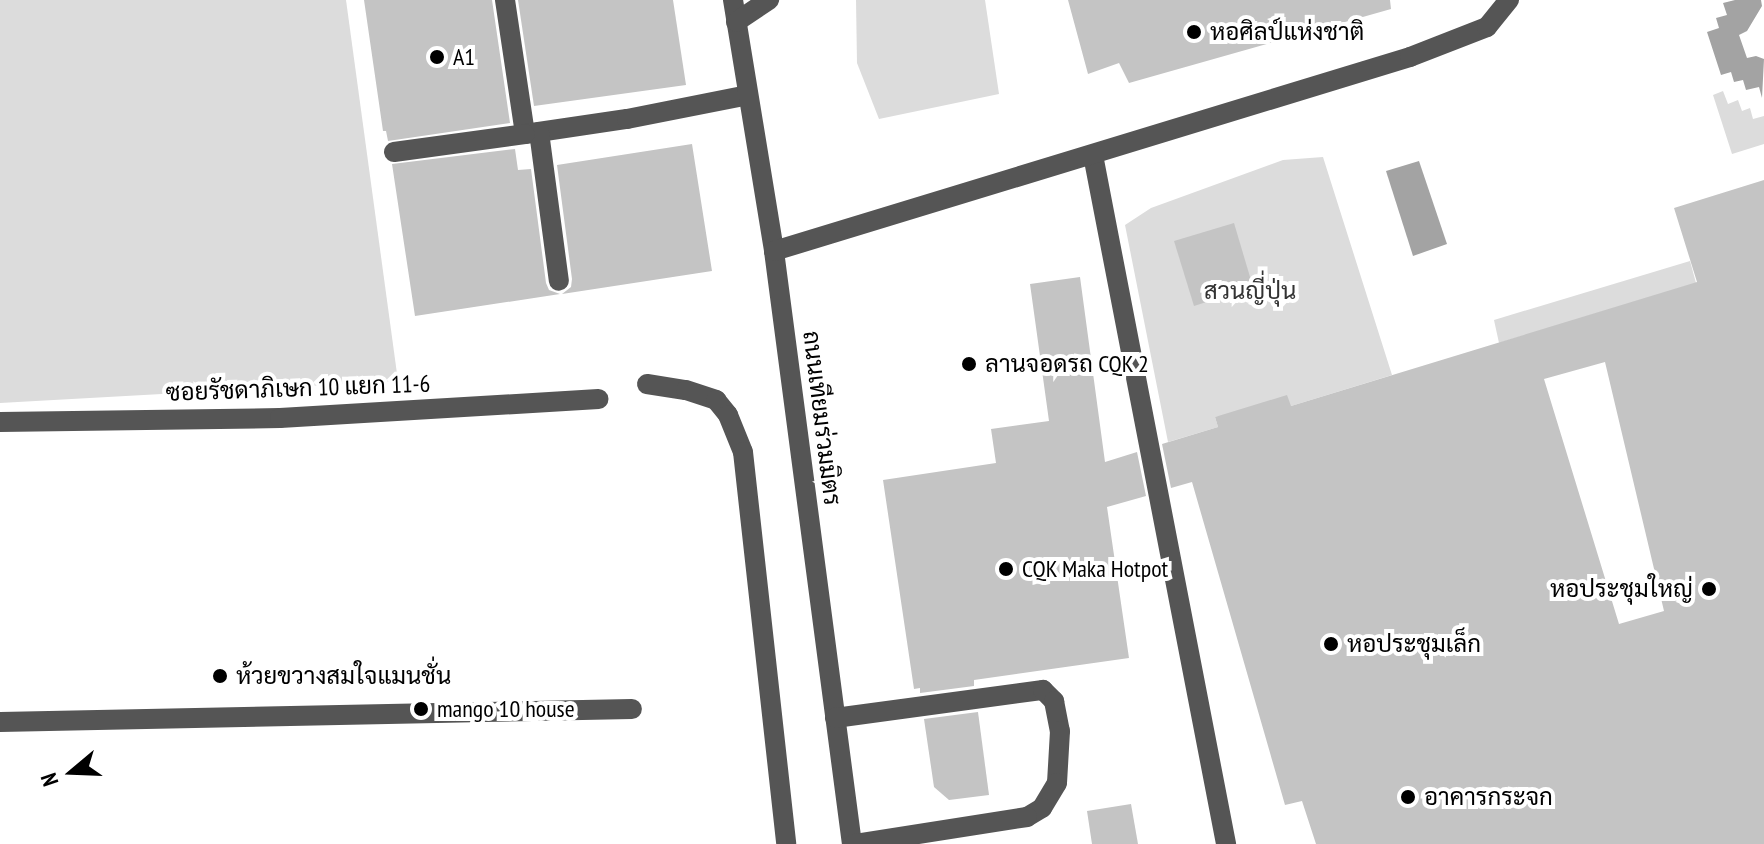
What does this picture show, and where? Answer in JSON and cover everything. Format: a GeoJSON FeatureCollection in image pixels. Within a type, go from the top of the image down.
{"type":"FeatureCollection","features":[{"type":"Feature","properties":{"kind":"street"},"geometry":{"type":"LineString","coordinates":[[505,0],[559,281]]}},
{"type":"Feature","properties":{"kind":"street","name":"ถนนเทียมร่วมมิตร"},"geometry":{"type":"LineString","coordinates":[[733,0],[774,251],[853,844]]}},
{"type":"Feature","properties":{"kind":"street"},"geometry":{"type":"LineString","coordinates":[[736,22],[769,0]]}},
{"type":"Feature","properties":{"kind":"street"},"geometry":{"type":"LineString","coordinates":[[774,251],[1410,57],[1487,27],[1509,0]]}},
{"type":"Feature","properties":{"kind":"street"},"geometry":{"type":"LineString","coordinates":[[394,152],[532,133],[748,95]]}},
{"type":"Feature","properties":{"kind":"street"},"geometry":{"type":"LineString","coordinates":[[1093,155],[1226,844]]}},
{"type":"Feature","properties":{"kind":"street"},"geometry":{"type":"LineString","coordinates":[[647,384],[686,390],[716,400],[728,415],[743,452],[786,844]]}},
{"type":"Feature","properties":{"kind":"street","name":"ซอยรัชดาภิเษก 10 แยก 11-6"},"geometry":{"type":"LineString","coordinates":[[0,422],[280,418],[598,399]]}},
{"type":"Feature","properties":{"kind":"street"},"geometry":{"type":"LineString","coordinates":[[835,718],[1043,690],[1054,701],[1060,731],[1057,783],[1042,808],[1027,817],[853,844]]}},
{"type":"Feature","properties":{"kind":"street"},"geometry":{"type":"LineString","coordinates":[[0,722],[632,709]]}},
{"type":"Feature","properties":{"kind":"green space"},"geometry":{"type":"Polygon","coordinates":[[[0,0],[346,0],[398,381],[0,403],[0,0]]]}},
{"type":"Feature","properties":{"kind":"green space"},"geometry":{"type":"Polygon","coordinates":[[[856,0],[985,0],[999,94],[879,119],[857,63],[856,0]]]}},
{"type":"Feature","properties":{"kind":"green space"},"geometry":{"type":"Polygon","coordinates":[[[1723,91],[1728,104],[1738,100],[1742,111],[1750,108],[1753,119],[1764,116],[1764,144],[1732,154],[1713,95],[1723,91]]]}},
{"type":"Feature","properties":{"kind":"green space","name":"สวนญี่ปุ่น"},"geometry":{"type":"Polygon","coordinates":[[[1323,157],[1392,375],[1291,406],[1215,417],[1218,427],[1168,442],[1125,225],[1151,208],[1283,160],[1323,157]]]}},
{"type":"Feature","properties":{"kind":"green space"},"geometry":{"type":"Polygon","coordinates":[[[1690,261],[1696,283],[1499,343],[1494,320],[1690,261]]]}},
{"type":"Feature","properties":{"kind":"shaded area"},"geometry":{"type":"Polygon","coordinates":[[[1761,0],[1762,6],[1747,31],[1739,35],[1747,58],[1756,56],[1764,59],[1762,98],[1759,87],[1746,90],[1743,80],[1734,82],[1731,72],[1721,75],[1707,32],[1719,28],[1716,18],[1727,15],[1723,3],[1761,0]]]}},
{"type":"Feature","properties":{"kind":"shaded area"},"geometry":{"type":"Polygon","coordinates":[[[1419,161],[1447,244],[1413,256],[1386,171],[1419,161]]]}},
{"type":"Feature","properties":{"kind":"building","name":"A1"},"geometry":{"type":"Polygon","coordinates":[[[364,0],[492,0],[510,123],[388,141],[386,131],[383,131],[364,0]]]}},
{"type":"Feature","properties":{"kind":"building"},"geometry":{"type":"Polygon","coordinates":[[[518,0],[673,0],[686,85],[534,106],[518,0]]]}},
{"type":"Feature","properties":{"kind":"building","name":"หอศิลป์แห่งชาติ"},"geometry":{"type":"Polygon","coordinates":[[[1068,0],[1390,0],[1391,9],[1129,83],[1119,63],[1088,74],[1068,0]]]}},
{"type":"Feature","properties":{"kind":"building"},"geometry":{"type":"Polygon","coordinates":[[[692,144],[712,271],[562,294],[571,287],[572,279],[557,165],[692,144]]]}},
{"type":"Feature","properties":{"kind":"building"},"geometry":{"type":"Polygon","coordinates":[[[515,149],[518,170],[531,169],[546,283],[549,290],[560,294],[415,316],[392,164],[515,149]]]}},
{"type":"Feature","properties":{"kind":"building"},"geometry":{"type":"Polygon","coordinates":[[[1764,180],[1764,844],[1316,844],[1302,801],[1285,805],[1192,482],[1171,488],[1162,444],[1218,427],[1215,417],[1287,395],[1291,406],[1697,282],[1674,208],[1764,180]],[[1605,362],[1544,379],[1619,624],[1664,611],[1605,362]]]}},
{"type":"Feature","properties":{"kind":"building"},"geometry":{"type":"Polygon","coordinates":[[[1234,223],[1253,287],[1194,306],[1174,241],[1234,223]]]}},
{"type":"Feature","properties":{"kind":"building","name":"CQK Maka Hotpot"},"geometry":{"type":"Polygon","coordinates":[[[1080,277],[1105,462],[1137,452],[1146,496],[1107,507],[1129,658],[974,680],[974,686],[920,693],[920,688],[914,689],[883,480],[996,463],[991,429],[1049,421],[1030,284],[1080,277]]]}},
{"type":"Feature","properties":{"kind":"building"},"geometry":{"type":"Polygon","coordinates":[[[978,712],[989,795],[949,800],[934,787],[924,719],[978,712]]]}},
{"type":"Feature","properties":{"kind":"building"},"geometry":{"type":"Polygon","coordinates":[[[1131,804],[1138,844],[1092,844],[1087,811],[1131,804]]]}},
{"type":"Feature","properties":{"kind":"place","name":"หอศิลป์แห่งชาติ"},"geometry":{"type":"Point","coordinates":[1194,32]}},
{"type":"Feature","properties":{"kind":"place","name":"A1"},"geometry":{"type":"Point","coordinates":[437,57]}},
{"type":"Feature","properties":{"kind":"place","name":"ลานจอดรถ CQK 2"},"geometry":{"type":"Point","coordinates":[969,364]}},
{"type":"Feature","properties":{"kind":"place","name":"CQK Maka Hotpot"},"geometry":{"type":"Point","coordinates":[1006,569]}},
{"type":"Feature","properties":{"kind":"place","name":"หอประชุมใหญ่"},"geometry":{"type":"Point","coordinates":[1709,589]}},
{"type":"Feature","properties":{"kind":"place","name":"หอประชุมเล็ก"},"geometry":{"type":"Point","coordinates":[1331,644]}},
{"type":"Feature","properties":{"kind":"place","name":"ห้วยขวางสมใจแมนชั่น"},"geometry":{"type":"Point","coordinates":[220,676]}},
{"type":"Feature","properties":{"kind":"place","name":"mango 10 house"},"geometry":{"type":"Point","coordinates":[421,709]}},
{"type":"Feature","properties":{"kind":"place","name":"อาคารกระจก"},"geometry":{"type":"Point","coordinates":[1408,797]}}]}
